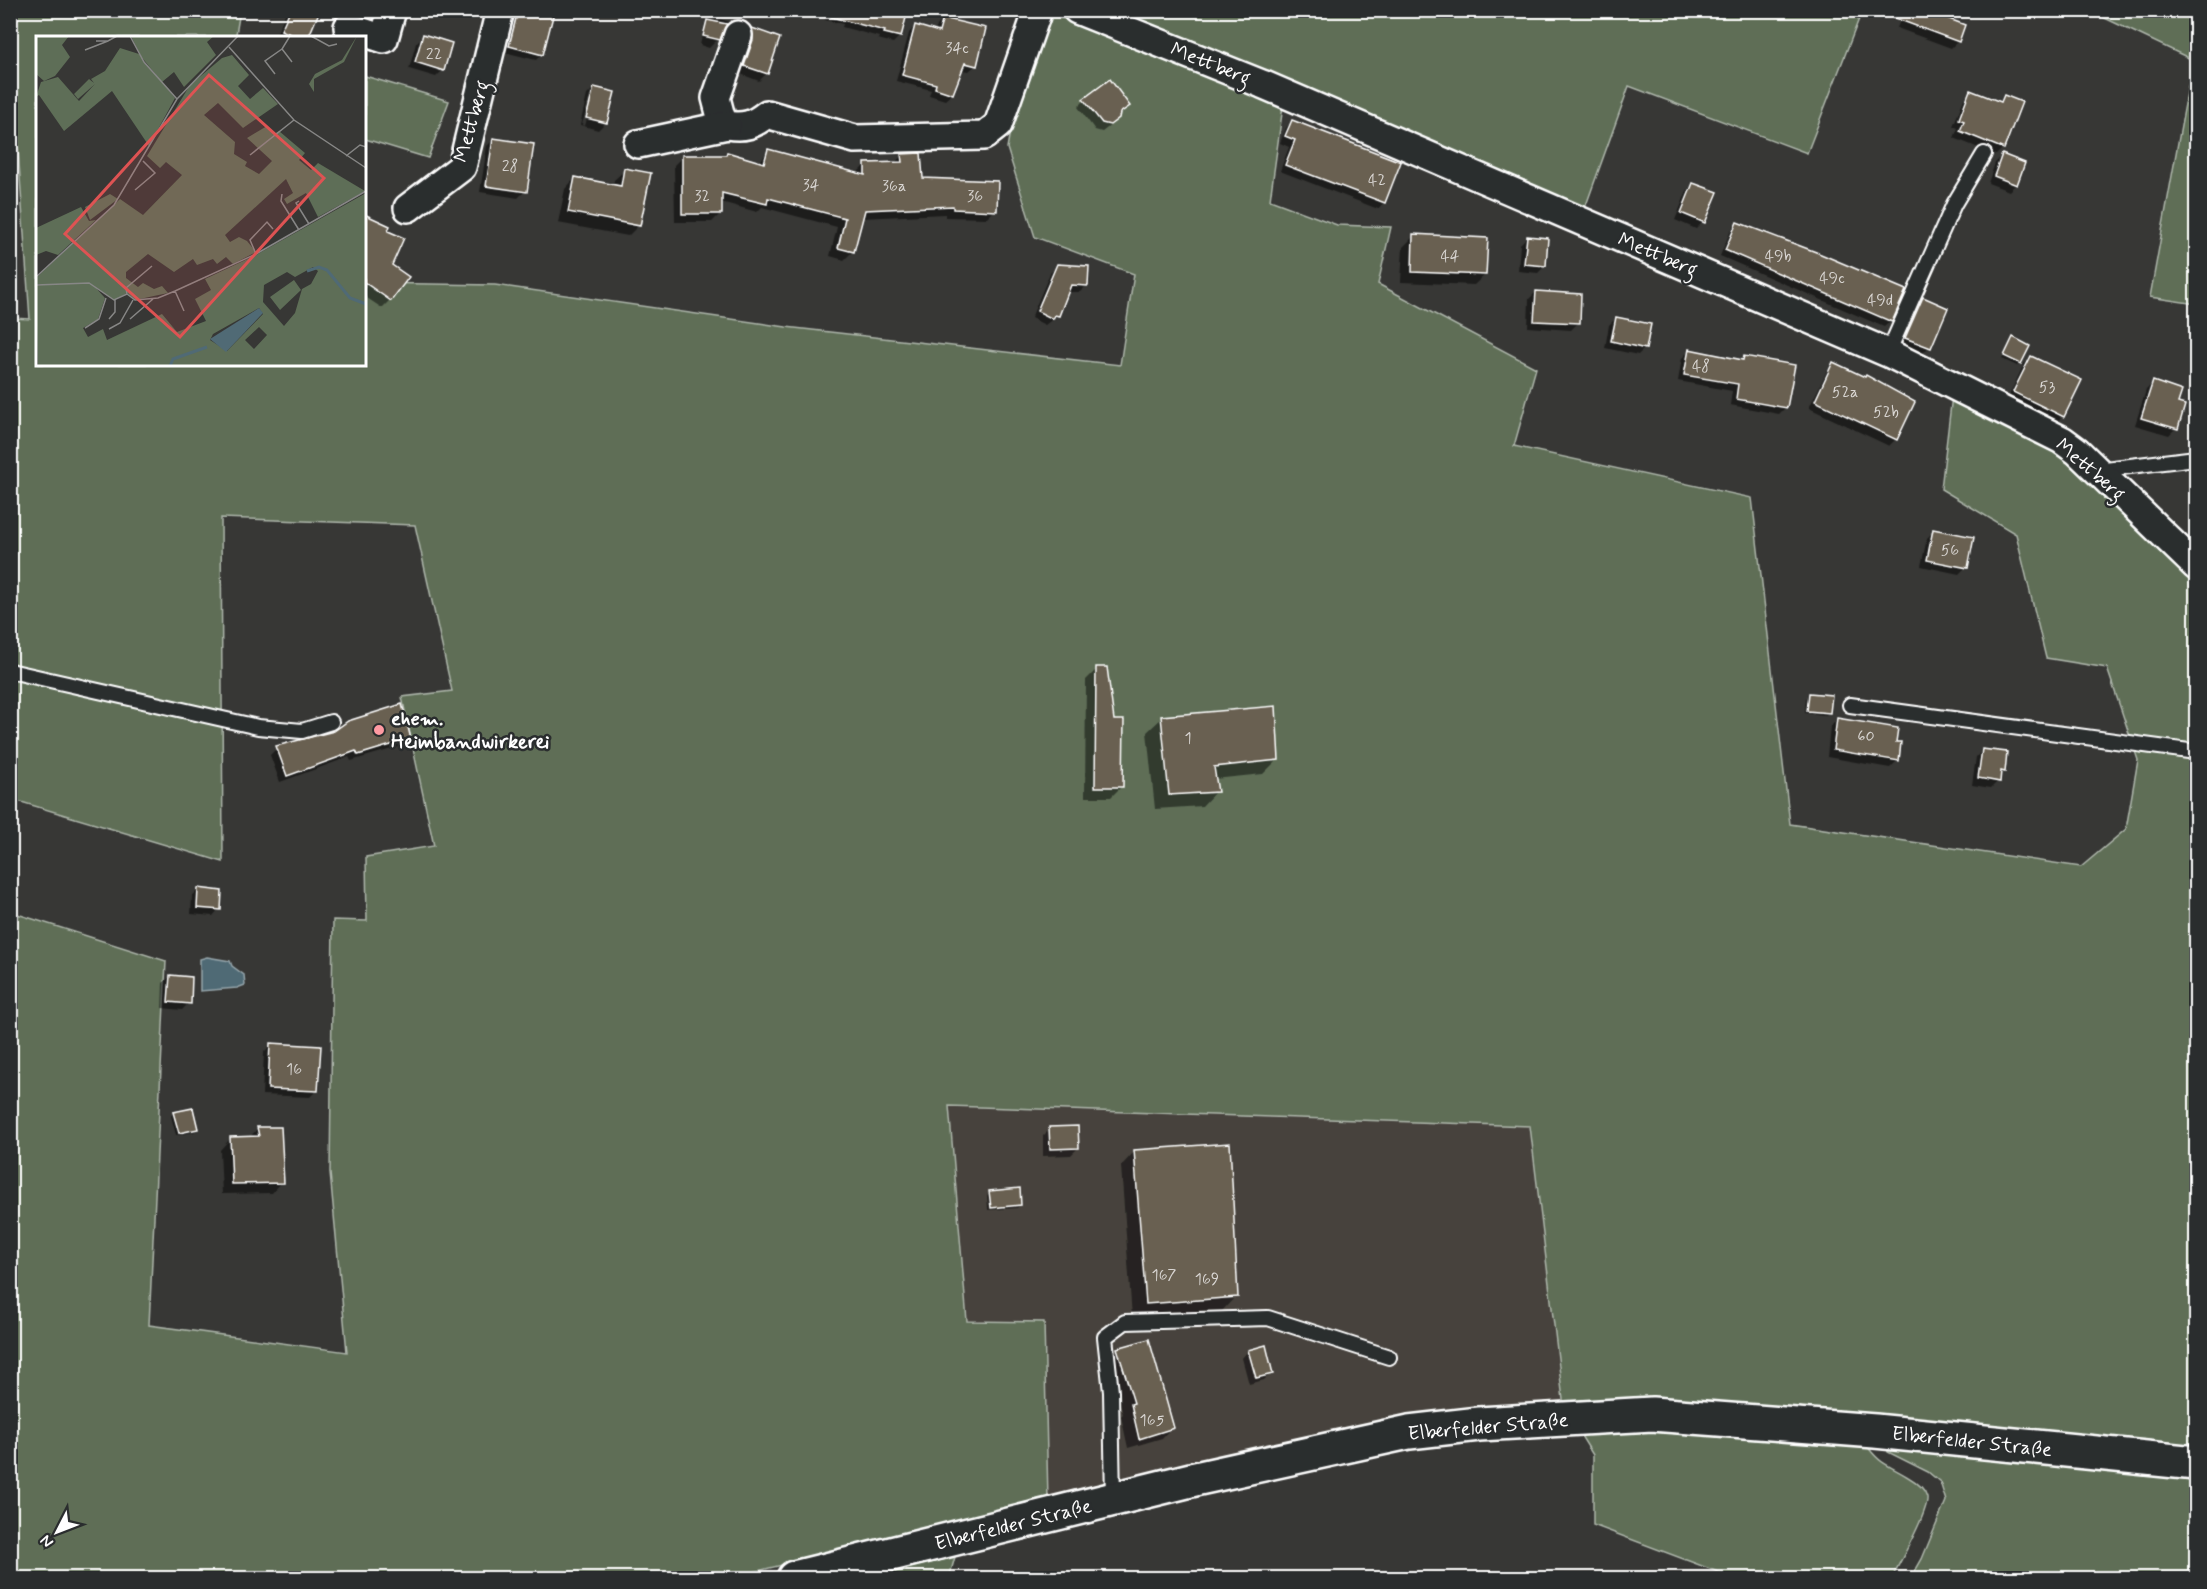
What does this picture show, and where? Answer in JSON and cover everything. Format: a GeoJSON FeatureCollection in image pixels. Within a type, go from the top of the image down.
{"type":"FeatureCollection","features":[{"type":"Feature","properties":{"kind":"main road","name":"Elberfelder Straße"},"geometry":{"type":"LineString","coordinates":[[794,1578],[1195,1479],[1409,1432],[1479,1424],[1652,1414],[1875,1431],[2196,1463]]}},
{"type":"Feature","properties":{"kind":"street"},"geometry":{"type":"LineString","coordinates":[[348,27],[384,39],[392,10]]}},
{"type":"Feature","properties":{"kind":"street","name":"Mettberg"},"geometry":{"type":"LineString","coordinates":[[408,208],[462,167],[500,10]]}},
{"type":"Feature","properties":{"kind":"street"},"geometry":{"type":"LineString","coordinates":[[638,144],[727,125],[741,127],[755,123],[767,114],[855,139],[984,136],[998,125],[1038,10]]}},
{"type":"Feature","properties":{"kind":"street","name":"Mettberg"},"geometry":{"type":"LineString","coordinates":[[1077,10],[1284,94],[1888,353],[2062,440],[2077,451],[2196,566]]}},
{"type":"Feature","properties":{"kind":"street"},"geometry":{"type":"LineString","coordinates":[[727,125],[721,117],[716,98],[738,35]]}},
{"type":"Feature","properties":{"kind":"lane"},"geometry":{"type":"LineString","coordinates":[[1888,353],[1954,204],[1984,153]]}},
{"type":"Feature","properties":{"kind":"lane"},"geometry":{"type":"LineString","coordinates":[[2096,470],[2196,458]]}},
{"type":"Feature","properties":{"kind":"lane"},"geometry":{"type":"LineString","coordinates":[[10,671],[258,726],[302,731],[331,722]]}},
{"type":"Feature","properties":{"kind":"lane"},"geometry":{"type":"LineString","coordinates":[[1850,705],[2196,752]]}},
{"type":"Feature","properties":{"kind":"lane"},"geometry":{"type":"LineString","coordinates":[[1113,1499],[1111,1392],[1105,1337],[1125,1322],[1268,1318],[1389,1357]]}},
{"type":"Feature","properties":{"kind":"shaded area"},"geometry":{"type":"Polygon","coordinates":[[[949,1106],[1530,1126],[1564,1408],[1048,1501],[1043,1322],[967,1321],[949,1106]]]}},
{"type":"Feature","properties":{"kind":"green space"},"geometry":{"type":"Polygon","coordinates":[[[11,11],[240,11],[236,34],[241,36],[36,36],[36,366],[366,366],[366,283],[495,285],[786,327],[1120,365],[1134,274],[1035,237],[1007,148],[1032,11],[1045,11],[1283,106],[1270,200],[1337,225],[1391,227],[1378,284],[1536,368],[1514,446],[1752,498],[1790,824],[2081,867],[2126,829],[2138,760],[2107,668],[2046,658],[2016,534],[1941,489],[1952,396],[2069,452],[2196,574],[2196,1451],[1815,1410],[1564,1408],[1530,1126],[949,1106],[967,1321],[1044,1322],[1048,1501],[728,1578],[11,1578],[11,912],[166,961],[149,1325],[347,1352],[330,1173],[333,920],[367,921],[366,857],[434,846],[402,697],[452,691],[415,525],[221,518],[223,862],[11,799],[11,318],[30,319],[18,149],[11,148],[11,11]]]}},
{"type":"Feature","properties":{"kind":"green space"},"geometry":{"type":"Polygon","coordinates":[[[1104,11],[1862,11],[1807,153],[1629,86],[1585,208],[1104,11]]]}},
{"type":"Feature","properties":{"kind":"green space"},"geometry":{"type":"Polygon","coordinates":[[[2090,11],[2196,11],[2196,304],[2150,297],[2193,60],[2090,11]]]}},
{"type":"Feature","properties":{"kind":"green space"},"geometry":{"type":"Polygon","coordinates":[[[366,76],[449,101],[428,158],[366,139],[366,76]]]}},
{"type":"Feature","properties":{"kind":"green space"},"geometry":{"type":"Polygon","coordinates":[[[1686,1429],[1865,1443],[1880,1460],[1919,1485],[1927,1497],[1919,1525],[1892,1578],[1734,1578],[1593,1525],[1593,1455],[1578,1431],[1686,1429]]]}},
{"type":"Feature","properties":{"kind":"green space"},"geometry":{"type":"Polygon","coordinates":[[[1886,1445],[2196,1476],[2196,1578],[1911,1578],[1922,1559],[1946,1501],[1940,1482],[1928,1472],[1888,1452],[1886,1445]]]}},
{"type":"Feature","properties":{"kind":"green space"},"geometry":{"type":"Polygon","coordinates":[[[955,1557],[949,1578],[866,1578],[955,1557]]]}},
{"type":"Feature","properties":{"kind":"water"},"geometry":{"type":"Polygon","coordinates":[[[207,957],[230,961],[232,966],[244,975],[245,985],[237,988],[200,991],[200,959],[207,957]]]}},
{"type":"Feature","properties":{"kind":"building"},"geometry":{"type":"Polygon","coordinates":[[[290,10],[320,10],[309,36],[294,36],[281,30],[290,10]]]}},
{"type":"Feature","properties":{"kind":"building"},"geometry":{"type":"Polygon","coordinates":[[[518,10],[533,10],[553,16],[543,55],[509,46],[518,10]]]}},
{"type":"Feature","properties":{"kind":"building"},"geometry":{"type":"Polygon","coordinates":[[[832,10],[908,10],[901,37],[831,17],[832,10]]]}},
{"type":"Feature","properties":{"kind":"building"},"geometry":{"type":"Polygon","coordinates":[[[1881,10],[1926,10],[1965,25],[1959,42],[1881,13],[1881,10]]]}},
{"type":"Feature","properties":{"kind":"building"},"geometry":{"type":"Polygon","coordinates":[[[943,18],[986,28],[977,66],[965,63],[953,94],[935,88],[936,84],[902,75],[915,25],[939,32],[943,18]]]}},
{"type":"Feature","properties":{"kind":"building"},"geometry":{"type":"Polygon","coordinates":[[[707,20],[727,24],[720,40],[703,36],[707,20]]]}},
{"type":"Feature","properties":{"kind":"building"},"geometry":{"type":"Polygon","coordinates":[[[752,28],[780,38],[768,74],[744,66],[753,40],[752,28]]]}},
{"type":"Feature","properties":{"kind":"building"},"geometry":{"type":"Polygon","coordinates":[[[423,34],[452,43],[444,71],[415,62],[423,34]]]}},
{"type":"Feature","properties":{"kind":"building"},"geometry":{"type":"Polygon","coordinates":[[[1110,79],[1130,106],[1120,113],[1119,118],[1110,125],[1102,123],[1083,99],[1110,79]]]}},
{"type":"Feature","properties":{"kind":"building"},"geometry":{"type":"Polygon","coordinates":[[[594,87],[615,92],[607,123],[586,118],[594,87]]]}},
{"type":"Feature","properties":{"kind":"building"},"geometry":{"type":"Polygon","coordinates":[[[1970,90],[2001,102],[2004,95],[2022,102],[2004,149],[1960,131],[1964,121],[1959,119],[1970,90]]]}},
{"type":"Feature","properties":{"kind":"building"},"geometry":{"type":"Polygon","coordinates":[[[1292,120],[1401,162],[1385,203],[1285,165],[1295,140],[1285,136],[1292,120]]]}},
{"type":"Feature","properties":{"kind":"building"},"geometry":{"type":"Polygon","coordinates":[[[493,138],[534,144],[527,192],[486,186],[493,138]]]}},
{"type":"Feature","properties":{"kind":"building"},"geometry":{"type":"Polygon","coordinates":[[[768,149],[865,175],[865,163],[902,162],[901,154],[921,153],[923,178],[998,181],[997,211],[953,209],[953,206],[865,210],[854,252],[838,248],[845,218],[768,198],[767,204],[722,193],[722,214],[682,214],[682,155],[726,155],[727,152],[764,163],[768,149]]]}},
{"type":"Feature","properties":{"kind":"building"},"geometry":{"type":"Polygon","coordinates":[[[2002,154],[2025,163],[2017,185],[1994,176],[2002,154]]]}},
{"type":"Feature","properties":{"kind":"building"},"geometry":{"type":"Polygon","coordinates":[[[624,168],[651,173],[640,226],[568,212],[575,177],[621,186],[624,168]]]}},
{"type":"Feature","properties":{"kind":"building"},"geometry":{"type":"Polygon","coordinates":[[[1693,183],[1718,192],[1705,223],[1681,213],[1693,183]]]}},
{"type":"Feature","properties":{"kind":"building"},"geometry":{"type":"Polygon","coordinates":[[[366,215],[390,226],[388,231],[404,238],[392,265],[409,277],[391,301],[366,283],[366,215]]]}},
{"type":"Feature","properties":{"kind":"building"},"geometry":{"type":"Polygon","coordinates":[[[1737,222],[1906,290],[1892,322],[1725,250],[1737,222]]]}},
{"type":"Feature","properties":{"kind":"building"},"geometry":{"type":"Polygon","coordinates":[[[1413,234],[1488,238],[1486,275],[1412,272],[1413,234]]]}},
{"type":"Feature","properties":{"kind":"building"},"geometry":{"type":"Polygon","coordinates":[[[1527,236],[1548,238],[1546,266],[1524,264],[1527,236]]]}},
{"type":"Feature","properties":{"kind":"building"},"geometry":{"type":"Polygon","coordinates":[[[1057,264],[1089,266],[1088,286],[1071,285],[1059,316],[1055,315],[1053,319],[1037,311],[1057,264]]]}},
{"type":"Feature","properties":{"kind":"building"},"geometry":{"type":"Polygon","coordinates":[[[1536,291],[1581,294],[1580,323],[1534,321],[1536,291]]]}},
{"type":"Feature","properties":{"kind":"building"},"geometry":{"type":"Polygon","coordinates":[[[1923,297],[1948,308],[1931,348],[1905,338],[1923,297]]]}},
{"type":"Feature","properties":{"kind":"building"},"geometry":{"type":"Polygon","coordinates":[[[1616,317],[1651,324],[1646,349],[1611,341],[1616,317]]]}},
{"type":"Feature","properties":{"kind":"building"},"geometry":{"type":"Polygon","coordinates":[[[2013,337],[2030,346],[2021,364],[2004,356],[2013,337]]]}},
{"type":"Feature","properties":{"kind":"building"},"geometry":{"type":"Polygon","coordinates":[[[1689,349],[1743,360],[1744,356],[1795,365],[1787,408],[1736,399],[1738,384],[1684,375],[1689,349]]]}},
{"type":"Feature","properties":{"kind":"building"},"geometry":{"type":"Polygon","coordinates":[[[2031,356],[2082,380],[2064,417],[2013,392],[2031,356]]]}},
{"type":"Feature","properties":{"kind":"building"},"geometry":{"type":"Polygon","coordinates":[[[1833,362],[1865,377],[1866,375],[1915,402],[1897,440],[1815,401],[1833,362]]]}},
{"type":"Feature","properties":{"kind":"building"},"geometry":{"type":"Polygon","coordinates":[[[2153,381],[2182,391],[2178,403],[2185,405],[2178,429],[2141,418],[2153,381]]]}},
{"type":"Feature","properties":{"kind":"building"},"geometry":{"type":"Polygon","coordinates":[[[1933,529],[1974,537],[1968,568],[1927,560],[1933,529]]]}},
{"type":"Feature","properties":{"kind":"building"},"geometry":{"type":"Polygon","coordinates":[[[1096,667],[1107,667],[1114,720],[1124,720],[1123,787],[1095,787],[1096,667]]]}},
{"type":"Feature","properties":{"kind":"building"},"geometry":{"type":"Polygon","coordinates":[[[1809,693],[1832,695],[1830,713],[1807,711],[1809,693]]]}},
{"type":"Feature","properties":{"kind":"building"},"geometry":{"type":"Polygon","coordinates":[[[402,704],[411,739],[358,755],[356,751],[287,776],[276,746],[334,731],[348,721],[402,704]]]}},
{"type":"Feature","properties":{"kind":"building"},"geometry":{"type":"Polygon","coordinates":[[[1276,706],[1279,760],[1214,767],[1218,792],[1169,795],[1161,716],[1276,706]]]}},
{"type":"Feature","properties":{"kind":"building"},"geometry":{"type":"Polygon","coordinates":[[[1837,718],[1898,728],[1896,742],[1901,742],[1899,761],[1833,750],[1837,718]]]}},
{"type":"Feature","properties":{"kind":"building"},"geometry":{"type":"Polygon","coordinates":[[[1982,749],[2007,752],[2005,772],[2001,771],[2000,782],[1978,778],[1982,749]]]}},
{"type":"Feature","properties":{"kind":"building"},"geometry":{"type":"Polygon","coordinates":[[[198,888],[222,891],[221,910],[197,908],[198,888]]]}},
{"type":"Feature","properties":{"kind":"building"},"geometry":{"type":"Polygon","coordinates":[[[170,975],[192,977],[191,1004],[168,1002],[170,975]]]}},
{"type":"Feature","properties":{"kind":"building"},"geometry":{"type":"Polygon","coordinates":[[[270,1043],[321,1046],[318,1091],[268,1089],[270,1043]]]}},
{"type":"Feature","properties":{"kind":"building"},"geometry":{"type":"Polygon","coordinates":[[[193,1108],[198,1129],[179,1133],[173,1112],[193,1108]]]}},
{"type":"Feature","properties":{"kind":"building"},"geometry":{"type":"Polygon","coordinates":[[[1078,1126],[1079,1148],[1050,1149],[1049,1127],[1078,1126]]]}},
{"type":"Feature","properties":{"kind":"building"},"geometry":{"type":"Polygon","coordinates":[[[257,1127],[281,1127],[284,1183],[232,1184],[230,1137],[259,1136],[257,1127]]]}},
{"type":"Feature","properties":{"kind":"building"},"geometry":{"type":"Polygon","coordinates":[[[1230,1143],[1238,1297],[1146,1304],[1134,1150],[1230,1143]]]}},
{"type":"Feature","properties":{"kind":"building"},"geometry":{"type":"Polygon","coordinates":[[[1020,1188],[1021,1205],[991,1208],[989,1191],[1020,1188]]]}},
{"type":"Feature","properties":{"kind":"building"},"geometry":{"type":"Polygon","coordinates":[[[1149,1339],[1174,1428],[1139,1439],[1131,1404],[1134,1403],[1117,1348],[1149,1339]]]}},
{"type":"Feature","properties":{"kind":"building"},"geometry":{"type":"Polygon","coordinates":[[[1266,1345],[1273,1374],[1256,1378],[1248,1350],[1266,1345]]]}},
{"type":"Feature","properties":{"kind":"place","name":"ehem. Heimbandwirkerei"},"geometry":{"type":"Point","coordinates":[379,730]}}]}
